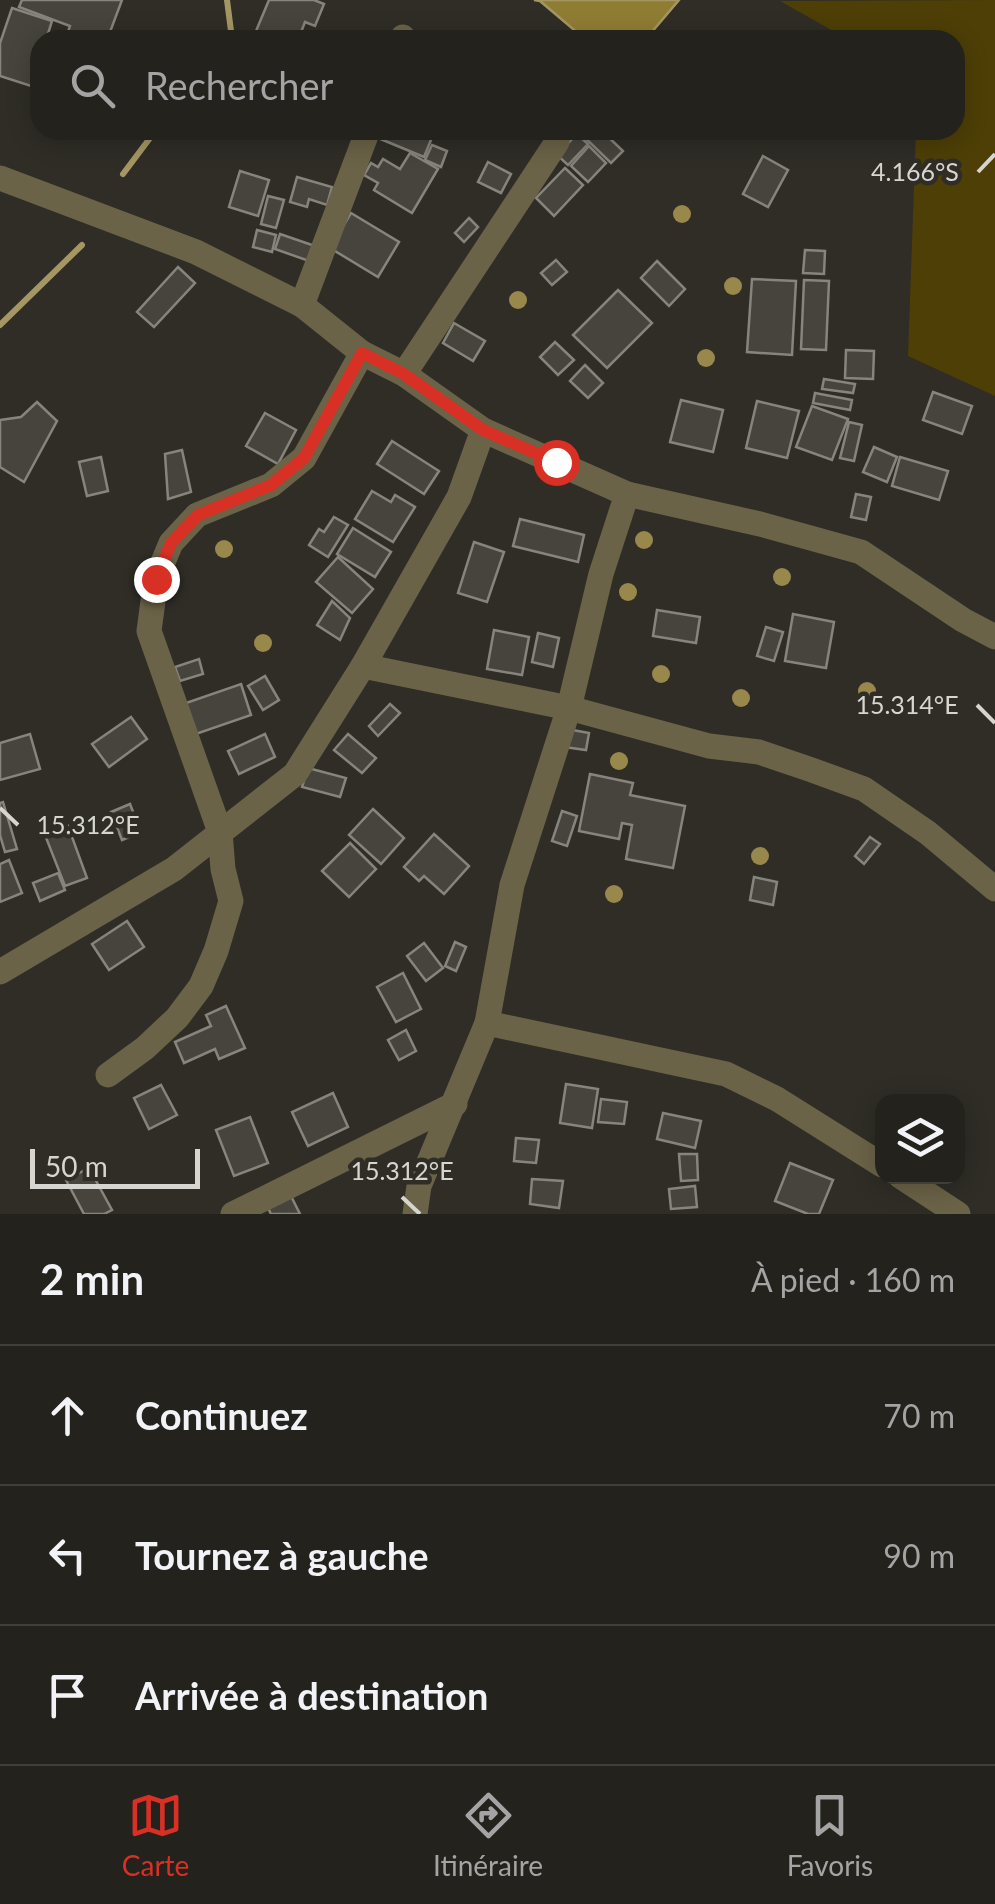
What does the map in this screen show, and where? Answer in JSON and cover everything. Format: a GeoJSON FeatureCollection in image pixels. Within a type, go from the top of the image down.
{"type":"FeatureCollection","features":[{"type":"Feature","properties":{"kind":"street"},"geometry":{"type":"LineString","coordinates":[[302,305],[364,140]]}},
{"type":"Feature","properties":{"kind":"street"},"geometry":{"type":"LineString","coordinates":[[404,374],[557,142]]}},
{"type":"Feature","properties":{"kind":"street"},"geometry":{"type":"LineString","coordinates":[[0,178],[196,252],[302,305],[362,353],[404,374],[483,430],[628,494],[861,552],[995,637]]}},
{"type":"Feature","properties":{"kind":"street"},"geometry":{"type":"LineString","coordinates":[[108,1075],[177,1018],[201,986],[231,901],[222,869],[220,832],[149,631],[156,579],[171,543],[198,515],[271,485],[304,458],[362,353]]}},
{"type":"Feature","properties":{"kind":"street"},"geometry":{"type":"LineString","coordinates":[[0,972],[174,869],[295,774],[363,666],[459,497],[483,430]]}},
{"type":"Feature","properties":{"kind":"street"},"geometry":{"type":"LineString","coordinates":[[415,1214],[419,1186],[487,1023],[512,885],[569,708],[601,574],[628,494]]}},
{"type":"Feature","properties":{"kind":"street"},"geometry":{"type":"LineString","coordinates":[[363,666],[569,708],[709,746],[760,752],[864,789],[928,832],[995,889]]}},
{"type":"Feature","properties":{"kind":"street"},"geometry":{"type":"LineString","coordinates":[[487,1023],[726,1074],[777,1098],[875,1161]]}},
{"type":"Feature","properties":{"kind":"street"},"geometry":{"type":"LineString","coordinates":[[233,1214],[455,1104]]}},
{"type":"Feature","properties":{"kind":"street"},"geometry":{"type":"LineString","coordinates":[[912,1184],[958,1214]]}},
{"type":"Feature","properties":{"kind":"shaded area"},"geometry":{"type":"Polygon","coordinates":[[[534,0],[679,0],[654,30],[574,30],[534,0]]]}},
{"type":"Feature","properties":{"kind":"shaded area"},"geometry":{"type":"Polygon","coordinates":[[[995,0],[995,396],[908,356],[916,140],[965,140],[965,30],[831,30],[780,1],[995,0]]]}},
{"type":"Feature","properties":{"kind":"building"},"geometry":{"type":"Polygon","coordinates":[[[22,0],[122,0],[111,30],[69,30],[70,26],[19,7],[22,0]]]}},
{"type":"Feature","properties":{"kind":"building"},"geometry":{"type":"Polygon","coordinates":[[[269,0],[314,0],[324,4],[315,26],[305,22],[302,30],[256,30],[269,0]]]}},
{"type":"Feature","properties":{"kind":"building"},"geometry":{"type":"Polygon","coordinates":[[[12,8],[52,21],[49,30],[30,30],[30,86],[0,76],[0,43],[12,8]]]}},
{"type":"Feature","properties":{"kind":"building"},"geometry":{"type":"Polygon","coordinates":[[[383,140],[431,140],[424,157],[383,140]]]}},
{"type":"Feature","properties":{"kind":"building"},"geometry":{"type":"Polygon","coordinates":[[[571,140],[588,144],[568,165],[557,155],[571,140]]]}},
{"type":"Feature","properties":{"kind":"building"},"geometry":{"type":"Polygon","coordinates":[[[587,140],[611,140],[623,151],[611,163],[587,140]]]}},
{"type":"Feature","properties":{"kind":"building"},"geometry":{"type":"Polygon","coordinates":[[[432,145],[447,151],[441,167],[425,160],[432,145]]]}},
{"type":"Feature","properties":{"kind":"building"},"geometry":{"type":"Polygon","coordinates":[[[589,146],[606,163],[588,182],[571,166],[589,146]]]}},
{"type":"Feature","properties":{"kind":"building"},"geometry":{"type":"Polygon","coordinates":[[[410,153],[438,169],[412,213],[374,190],[378,183],[364,175],[371,163],[378,167],[383,159],[400,169],[410,153]]]}},
{"type":"Feature","properties":{"kind":"building"},"geometry":{"type":"Polygon","coordinates":[[[763,156],[788,170],[768,207],[743,194],[763,156]]]}},
{"type":"Feature","properties":{"kind":"building"},"geometry":{"type":"Polygon","coordinates":[[[488,162],[511,174],[501,193],[478,182],[488,162]]]}},
{"type":"Feature","properties":{"kind":"building"},"geometry":{"type":"Polygon","coordinates":[[[565,168],[583,185],[554,216],[536,198],[565,168]]]}},
{"type":"Feature","properties":{"kind":"building"},"geometry":{"type":"Polygon","coordinates":[[[240,171],[269,180],[258,216],[229,207],[240,171]]]}},
{"type":"Feature","properties":{"kind":"building"},"geometry":{"type":"Polygon","coordinates":[[[297,177],[332,187],[327,205],[309,199],[307,207],[290,202],[297,177]]]}},
{"type":"Feature","properties":{"kind":"building"},"geometry":{"type":"Polygon","coordinates":[[[268,196],[284,200],[276,228],[261,224],[268,196]]]}},
{"type":"Feature","properties":{"kind":"building"},"geometry":{"type":"Polygon","coordinates":[[[351,213],[399,242],[378,277],[330,248],[351,213]]]}},
{"type":"Feature","properties":{"kind":"building"},"geometry":{"type":"Polygon","coordinates":[[[469,218],[478,227],[464,242],[455,233],[469,218]]]}},
{"type":"Feature","properties":{"kind":"building"},"geometry":{"type":"Polygon","coordinates":[[[257,230],[276,235],[272,252],[253,247],[257,230]]]}},
{"type":"Feature","properties":{"kind":"building"},"geometry":{"type":"Polygon","coordinates":[[[280,234],[315,246],[309,261],[275,249],[280,234]]]}},
{"type":"Feature","properties":{"kind":"building"},"geometry":{"type":"Polygon","coordinates":[[[805,250],[825,251],[824,274],[803,273],[805,250]]]}},
{"type":"Feature","properties":{"kind":"building"},"geometry":{"type":"Polygon","coordinates":[[[556,260],[567,272],[552,285],[541,273],[556,260]]]}},
{"type":"Feature","properties":{"kind":"building"},"geometry":{"type":"Polygon","coordinates":[[[657,261],[685,289],[669,306],[641,278],[657,261]]]}},
{"type":"Feature","properties":{"kind":"building"},"geometry":{"type":"Polygon","coordinates":[[[178,267],[195,283],[154,327],[137,312],[178,267]]]}},
{"type":"Feature","properties":{"kind":"building"},"geometry":{"type":"Polygon","coordinates":[[[752,279],[796,281],[792,355],[747,352],[752,279]]]}},
{"type":"Feature","properties":{"kind":"building"},"geometry":{"type":"Polygon","coordinates":[[[804,280],[829,281],[826,350],[801,349],[804,280]]]}},
{"type":"Feature","properties":{"kind":"building"},"geometry":{"type":"Polygon","coordinates":[[[618,290],[652,323],[607,368],[573,335],[618,290]]]}},
{"type":"Feature","properties":{"kind":"building"},"geometry":{"type":"Polygon","coordinates":[[[454,323],[485,341],[473,361],[443,343],[454,323]]]}},
{"type":"Feature","properties":{"kind":"building"},"geometry":{"type":"Polygon","coordinates":[[[555,342],[574,360],[558,375],[540,357],[555,342]]]}},
{"type":"Feature","properties":{"kind":"building"},"geometry":{"type":"Polygon","coordinates":[[[846,350],[874,351],[873,379],[845,378],[846,350]]]}},
{"type":"Feature","properties":{"kind":"building"},"geometry":{"type":"Polygon","coordinates":[[[585,365],[603,383],[588,398],[570,381],[585,365]]]}},
{"type":"Feature","properties":{"kind":"building"},"geometry":{"type":"Polygon","coordinates":[[[824,379],[855,384],[853,393],[822,389],[824,379]]]}},
{"type":"Feature","properties":{"kind":"building"},"geometry":{"type":"Polygon","coordinates":[[[933,392],[972,406],[962,434],[923,420],[933,392]]]}},
{"type":"Feature","properties":{"kind":"building"},"geometry":{"type":"Polygon","coordinates":[[[815,393],[852,400],[850,410],[813,403],[815,393]]]}},
{"type":"Feature","properties":{"kind":"building"},"geometry":{"type":"Polygon","coordinates":[[[681,400],[723,410],[713,452],[670,442],[681,400]]]}},
{"type":"Feature","properties":{"kind":"building"},"geometry":{"type":"Polygon","coordinates":[[[757,401],[799,411],[787,458],[746,448],[757,401]]]}},
{"type":"Feature","properties":{"kind":"building"},"geometry":{"type":"Polygon","coordinates":[[[37,402],[57,421],[24,482],[0,467],[0,420],[21,417],[37,402]]]}},
{"type":"Feature","properties":{"kind":"building"},"geometry":{"type":"Polygon","coordinates":[[[812,406],[848,419],[832,460],[796,447],[812,406]]]}},
{"type":"Feature","properties":{"kind":"building"},"geometry":{"type":"Polygon","coordinates":[[[265,413],[296,430],[278,464],[246,446],[265,413]]]}},
{"type":"Feature","properties":{"kind":"building"},"geometry":{"type":"Polygon","coordinates":[[[849,422],[862,425],[854,461],[840,458],[849,422]]]}},
{"type":"Feature","properties":{"kind":"building"},"geometry":{"type":"Polygon","coordinates":[[[392,441],[439,471],[424,494],[377,464],[392,441]]]}},
{"type":"Feature","properties":{"kind":"building"},"geometry":{"type":"Polygon","coordinates":[[[874,447],[897,457],[887,482],[863,472],[874,447]]]}},
{"type":"Feature","properties":{"kind":"building"},"geometry":{"type":"Polygon","coordinates":[[[182,450],[191,492],[168,499],[165,454],[182,450]]]}},
{"type":"Feature","properties":{"kind":"building"},"geometry":{"type":"Polygon","coordinates":[[[101,457],[108,491],[87,496],[79,462],[101,457]]]}},
{"type":"Feature","properties":{"kind":"building"},"geometry":{"type":"Polygon","coordinates":[[[900,457],[948,471],[939,500],[892,486],[900,457]]]}},
{"type":"Feature","properties":{"kind":"building"},"geometry":{"type":"Polygon","coordinates":[[[372,491],[391,502],[395,495],[415,507],[393,542],[355,519],[372,491]]]}},
{"type":"Feature","properties":{"kind":"building"},"geometry":{"type":"Polygon","coordinates":[[[856,494],[871,497],[866,520],[851,517],[856,494]]]}},
{"type":"Feature","properties":{"kind":"building"},"geometry":{"type":"Polygon","coordinates":[[[334,517],[348,525],[328,557],[309,545],[319,529],[324,532],[334,517]]]}},
{"type":"Feature","properties":{"kind":"building"},"geometry":{"type":"Polygon","coordinates":[[[520,519],[584,535],[578,562],[513,546],[520,519]]]}},
{"type":"Feature","properties":{"kind":"building"},"geometry":{"type":"Polygon","coordinates":[[[353,528],[391,552],[375,577],[337,554],[353,528]]]}},
{"type":"Feature","properties":{"kind":"building"},"geometry":{"type":"Polygon","coordinates":[[[474,542],[504,552],[487,602],[458,593],[474,542]]]}},
{"type":"Feature","properties":{"kind":"building"},"geometry":{"type":"Polygon","coordinates":[[[338,557],[373,589],[352,613],[316,582],[338,557]]]}},
{"type":"Feature","properties":{"kind":"building"},"geometry":{"type":"Polygon","coordinates":[[[332,601],[350,618],[340,640],[317,625],[332,601]]]}},
{"type":"Feature","properties":{"kind":"building"},"geometry":{"type":"Polygon","coordinates":[[[657,610],[700,617],[696,643],[653,636],[657,610]]]}},
{"type":"Feature","properties":{"kind":"building"},"geometry":{"type":"Polygon","coordinates":[[[793,614],[834,622],[826,668],[785,661],[793,614]]]}},
{"type":"Feature","properties":{"kind":"building"},"geometry":{"type":"Polygon","coordinates":[[[766,627],[783,632],[774,661],[757,656],[766,627]]]}},
{"type":"Feature","properties":{"kind":"building"},"geometry":{"type":"Polygon","coordinates":[[[494,630],[529,637],[522,675],[487,669],[494,630]]]}},
{"type":"Feature","properties":{"kind":"building"},"geometry":{"type":"Polygon","coordinates":[[[538,633],[559,638],[553,667],[532,662],[538,633]]]}},
{"type":"Feature","properties":{"kind":"building"},"geometry":{"type":"Polygon","coordinates":[[[199,659],[203,674],[180,681],[175,667],[199,659]]]}},
{"type":"Feature","properties":{"kind":"building"},"geometry":{"type":"Polygon","coordinates":[[[265,676],[279,700],[263,710],[248,686],[265,676]]]}},
{"type":"Feature","properties":{"kind":"building"},"geometry":{"type":"Polygon","coordinates":[[[241,684],[251,715],[196,734],[186,703],[241,684]]]}},
{"type":"Feature","properties":{"kind":"building"},"geometry":{"type":"Polygon","coordinates":[[[390,704],[400,713],[378,736],[369,726],[390,704]]]}},
{"type":"Feature","properties":{"kind":"building"},"geometry":{"type":"Polygon","coordinates":[[[131,717],[147,739],[109,767],[92,744],[131,717]]]}},
{"type":"Feature","properties":{"kind":"building"},"geometry":{"type":"Polygon","coordinates":[[[567,729],[589,733],[586,750],[564,747],[567,729]]]}},
{"type":"Feature","properties":{"kind":"building"},"geometry":{"type":"Polygon","coordinates":[[[30,734],[40,769],[0,780],[0,743],[30,734]]]}},
{"type":"Feature","properties":{"kind":"building"},"geometry":{"type":"Polygon","coordinates":[[[265,734],[275,757],[239,774],[228,751],[265,734]]]}},
{"type":"Feature","properties":{"kind":"building"},"geometry":{"type":"Polygon","coordinates":[[[348,734],[376,758],[362,773],[334,750],[348,734]]]}},
{"type":"Feature","properties":{"kind":"building"},"geometry":{"type":"Polygon","coordinates":[[[308,768],[346,778],[340,797],[302,787],[308,768]]]}},
{"type":"Feature","properties":{"kind":"building"},"geometry":{"type":"Polygon","coordinates":[[[590,774],[633,783],[630,795],[685,806],[673,868],[626,859],[632,825],[622,823],[619,839],[579,831],[590,774]]]}},
{"type":"Feature","properties":{"kind":"building"},"geometry":{"type":"Polygon","coordinates":[[[3,802],[17,849],[5,852],[0,835],[3,802]]]}},
{"type":"Feature","properties":{"kind":"building"},"geometry":{"type":"Polygon","coordinates":[[[130,804],[141,832],[122,840],[111,812],[130,804]]]}},
{"type":"Feature","properties":{"kind":"building"},"geometry":{"type":"Polygon","coordinates":[[[373,809],[404,838],[381,864],[349,835],[373,809]]]}},
{"type":"Feature","properties":{"kind":"building"},"geometry":{"type":"Polygon","coordinates":[[[562,811],[577,816],[567,846],[552,841],[562,811]]]}},
{"type":"Feature","properties":{"kind":"building"},"geometry":{"type":"Polygon","coordinates":[[[68,826],[87,878],[65,886],[45,835],[68,826]]]}},
{"type":"Feature","properties":{"kind":"building"},"geometry":{"type":"Polygon","coordinates":[[[434,834],[469,866],[444,894],[424,876],[419,881],[404,867],[434,834]]]}},
{"type":"Feature","properties":{"kind":"building"},"geometry":{"type":"Polygon","coordinates":[[[870,837],[880,844],[864,864],[855,856],[870,837]]]}},
{"type":"Feature","properties":{"kind":"building"},"geometry":{"type":"Polygon","coordinates":[[[350,843],[376,869],[349,897],[322,871],[350,843]]]}},
{"type":"Feature","properties":{"kind":"building"},"geometry":{"type":"Polygon","coordinates":[[[9,860],[22,893],[0,902],[0,864],[9,860]]]}},
{"type":"Feature","properties":{"kind":"building"},"geometry":{"type":"Polygon","coordinates":[[[58,873],[65,890],[40,901],[33,883],[58,873]]]}},
{"type":"Feature","properties":{"kind":"building"},"geometry":{"type":"Polygon","coordinates":[[[754,877],[777,882],[773,905],[750,900],[754,877]]]}},
{"type":"Feature","properties":{"kind":"building"},"geometry":{"type":"Polygon","coordinates":[[[127,921],[144,947],[109,970],[92,944],[127,921]]]}},
{"type":"Feature","properties":{"kind":"building"},"geometry":{"type":"Polygon","coordinates":[[[455,942],[466,947],[456,971],[445,966],[455,942]]]}},
{"type":"Feature","properties":{"kind":"building"},"geometry":{"type":"Polygon","coordinates":[[[424,943],[443,968],[426,981],[407,956],[424,943]]]}},
{"type":"Feature","properties":{"kind":"building"},"geometry":{"type":"Polygon","coordinates":[[[403,973],[421,1009],[396,1022],[377,987],[403,973]]]}},
{"type":"Feature","properties":{"kind":"building"},"geometry":{"type":"Polygon","coordinates":[[[226,1006],[245,1048],[219,1059],[215,1049],[184,1063],[175,1042],[211,1026],[206,1015],[226,1006]]]}},
{"type":"Feature","properties":{"kind":"building"},"geometry":{"type":"Polygon","coordinates":[[[406,1030],[416,1051],[399,1060],[388,1040],[406,1030]]]}},
{"type":"Feature","properties":{"kind":"building"},"geometry":{"type":"Polygon","coordinates":[[[566,1084],[598,1089],[592,1128],[560,1123],[566,1084]]]}},
{"type":"Feature","properties":{"kind":"building"},"geometry":{"type":"Polygon","coordinates":[[[161,1085],[177,1115],[149,1129],[134,1098],[161,1085]]]}},
{"type":"Feature","properties":{"kind":"building"},"geometry":{"type":"Polygon","coordinates":[[[333,1093],[348,1127],[308,1146],[292,1112],[333,1093]]]}},
{"type":"Feature","properties":{"kind":"building"},"geometry":{"type":"Polygon","coordinates":[[[601,1099],[627,1102],[624,1124],[598,1122],[601,1099]]]}},
{"type":"Feature","properties":{"kind":"building"},"geometry":{"type":"Polygon","coordinates":[[[663,1113],[701,1121],[695,1148],[657,1139],[663,1113]]]}},
{"type":"Feature","properties":{"kind":"building"},"geometry":{"type":"Polygon","coordinates":[[[250,1117],[268,1163],[234,1176],[216,1130],[250,1117]]]}},
{"type":"Feature","properties":{"kind":"building"},"geometry":{"type":"Polygon","coordinates":[[[516,1138],[539,1140],[536,1163],[514,1161],[516,1138]]]}},
{"type":"Feature","properties":{"kind":"building"},"geometry":{"type":"Polygon","coordinates":[[[679,1154],[697,1154],[698,1180],[681,1181],[679,1154]]]}},
{"type":"Feature","properties":{"kind":"building"},"geometry":{"type":"Polygon","coordinates":[[[790,1163],[833,1180],[819,1214],[808,1214],[775,1201],[790,1163]]]}},
{"type":"Feature","properties":{"kind":"building"},"geometry":{"type":"Polygon","coordinates":[[[89,1168],[112,1210],[104,1214],[84,1214],[66,1180],[89,1168]]]}},
{"type":"Feature","properties":{"kind":"building"},"geometry":{"type":"Polygon","coordinates":[[[532,1179],[563,1181],[559,1208],[530,1204],[532,1179]]]}},
{"type":"Feature","properties":{"kind":"building"},"geometry":{"type":"Polygon","coordinates":[[[695,1186],[697,1207],[671,1209],[669,1189],[695,1186]]]}},
{"type":"Feature","properties":{"kind":"building"},"geometry":{"type":"Polygon","coordinates":[[[289,1192],[300,1214],[271,1214],[266,1204],[289,1192]]]}},
{"type":"Feature","properties":{"kind":"waterway"},"geometry":{"type":"LineString","coordinates":[[227,0],[231,30]]}},
{"type":"Feature","properties":{"kind":"waterway"},"geometry":{"type":"LineString","coordinates":[[123,174],[148,140]]}},
{"type":"Feature","properties":{"kind":"waterway"},"geometry":{"type":"LineString","coordinates":[[0,325],[82,245]]}},
{"type":"Feature","properties":{"kind":"route"},"geometry":{"type":"LineString","coordinates":[[156,579],[171,543],[198,515],[271,485],[304,458],[362,353],[404,374],[483,430],[556,462]]}}]}
